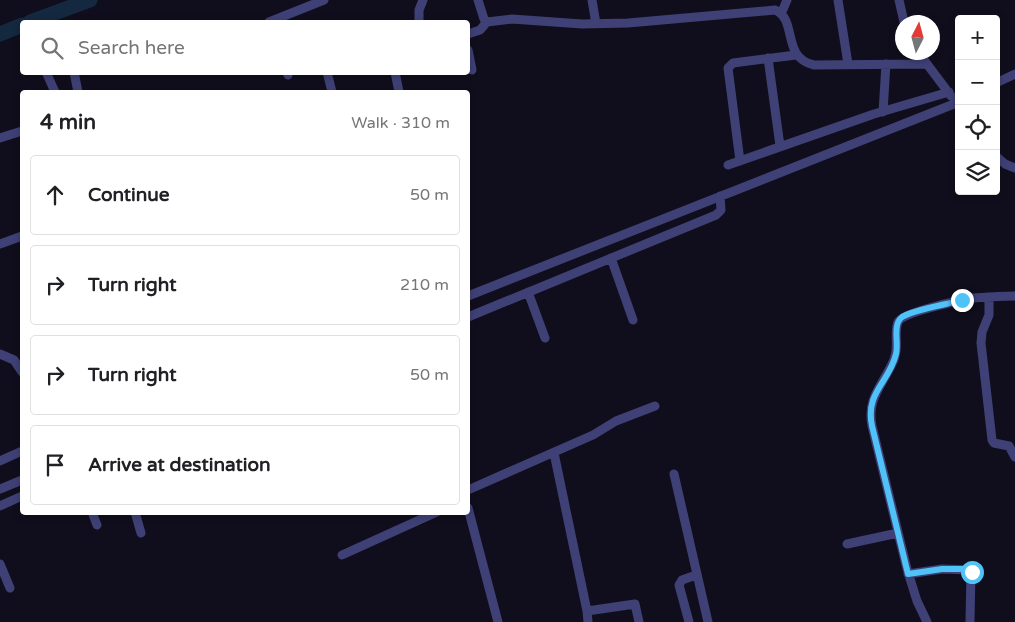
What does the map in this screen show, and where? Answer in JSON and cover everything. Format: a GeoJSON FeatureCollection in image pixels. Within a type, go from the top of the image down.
{"type":"FeatureCollection","features":[{"type":"Feature","properties":{"kind":"street"},"geometry":{"type":"LineString","coordinates":[[274,20],[324,0]]}},
{"type":"Feature","properties":{"kind":"street"},"geometry":{"type":"LineString","coordinates":[[419,20],[419,10],[423,0]]}},
{"type":"Feature","properties":{"kind":"street"},"geometry":{"type":"LineString","coordinates":[[478,0],[484,19],[488,22]]}},
{"type":"Feature","properties":{"kind":"street"},"geometry":{"type":"LineString","coordinates":[[592,0],[596,24]]}},
{"type":"Feature","properties":{"kind":"street"},"geometry":{"type":"LineString","coordinates":[[787,0],[781,14],[796,55],[803,62],[814,65],[926,64]]}},
{"type":"Feature","properties":{"kind":"street"},"geometry":{"type":"LineString","coordinates":[[838,0],[848,64]]}},
{"type":"Feature","properties":{"kind":"street"},"geometry":{"type":"LineString","coordinates":[[899,0],[902,15]]}},
{"type":"Feature","properties":{"kind":"street"},"geometry":{"type":"LineString","coordinates":[[470,33],[480,30],[488,22],[512,19],[596,24],[684,19],[770,10],[781,14]]}},
{"type":"Feature","properties":{"kind":"street"},"geometry":{"type":"LineString","coordinates":[[740,161],[728,68],[734,63],[796,55]]}},
{"type":"Feature","properties":{"kind":"street"},"geometry":{"type":"LineString","coordinates":[[768,58],[780,146]]}},
{"type":"Feature","properties":{"kind":"street"},"geometry":{"type":"LineString","coordinates":[[470,60],[472,70]]}},
{"type":"Feature","properties":{"kind":"street"},"geometry":{"type":"LineString","coordinates":[[923,60],[955,99]]}},
{"type":"Feature","properties":{"kind":"street"},"geometry":{"type":"LineString","coordinates":[[883,112],[886,64]]}},
{"type":"Feature","properties":{"kind":"street"},"geometry":{"type":"LineString","coordinates":[[1000,81],[1015,74]]}},
{"type":"Feature","properties":{"kind":"street"},"geometry":{"type":"LineString","coordinates":[[47,75],[54,90]]}},
{"type":"Feature","properties":{"kind":"street"},"geometry":{"type":"LineString","coordinates":[[74,75],[78,90]]}},
{"type":"Feature","properties":{"kind":"street"},"geometry":{"type":"LineString","coordinates":[[328,75],[332,90]]}},
{"type":"Feature","properties":{"kind":"street"},"geometry":{"type":"LineString","coordinates":[[396,75],[399,90]]}},
{"type":"Feature","properties":{"kind":"street"},"geometry":{"type":"LineString","coordinates":[[728,165],[780,146],[949,92]]}},
{"type":"Feature","properties":{"kind":"street"},"geometry":{"type":"LineString","coordinates":[[470,295],[955,103]]}},
{"type":"Feature","properties":{"kind":"street"},"geometry":{"type":"LineString","coordinates":[[0,138],[20,132]]}},
{"type":"Feature","properties":{"kind":"street"},"geometry":{"type":"LineString","coordinates":[[1000,160],[1015,168]]}},
{"type":"Feature","properties":{"kind":"street"},"geometry":{"type":"LineString","coordinates":[[470,316],[716,215],[721,210],[720,196]]}},
{"type":"Feature","properties":{"kind":"street"},"geometry":{"type":"LineString","coordinates":[[0,244],[20,237]]}},
{"type":"Feature","properties":{"kind":"street"},"geometry":{"type":"LineString","coordinates":[[611,258],[633,320]]}},
{"type":"Feature","properties":{"kind":"street"},"geometry":{"type":"LineString","coordinates":[[528,292],[545,338]]}},
{"type":"Feature","properties":{"kind":"street"},"geometry":{"type":"LineString","coordinates":[[927,622],[918,606],[908,574],[872,426],[870,411],[873,398],[896,357],[898,321],[901,318],[911,313],[962,300],[1015,296]]}},
{"type":"Feature","properties":{"kind":"street"},"geometry":{"type":"LineString","coordinates":[[989,297],[989,316],[982,332],[981,343],[992,440],[994,443],[1009,446],[1015,458]]}},
{"type":"Feature","properties":{"kind":"street"},"geometry":{"type":"LineString","coordinates":[[0,354],[14,360],[20,369]]}},
{"type":"Feature","properties":{"kind":"street"},"geometry":{"type":"LineString","coordinates":[[470,489],[593,435],[616,421],[655,406]]}},
{"type":"Feature","properties":{"kind":"street"},"geometry":{"type":"LineString","coordinates":[[0,462],[20,452]]}},
{"type":"Feature","properties":{"kind":"street"},"geometry":{"type":"LineString","coordinates":[[554,453],[588,622]]}},
{"type":"Feature","properties":{"kind":"street"},"geometry":{"type":"LineString","coordinates":[[674,474],[708,622]]}},
{"type":"Feature","properties":{"kind":"street"},"geometry":{"type":"LineString","coordinates":[[0,489],[20,481]]}},
{"type":"Feature","properties":{"kind":"street"},"geometry":{"type":"LineString","coordinates":[[0,506],[20,497]]}},
{"type":"Feature","properties":{"kind":"street"},"geometry":{"type":"LineString","coordinates":[[93,515],[97,525]]}},
{"type":"Feature","properties":{"kind":"street"},"geometry":{"type":"LineString","coordinates":[[136,515],[142,533]]}},
{"type":"Feature","properties":{"kind":"street"},"geometry":{"type":"LineString","coordinates":[[342,555],[430,515]]}},
{"type":"Feature","properties":{"kind":"street"},"geometry":{"type":"LineString","coordinates":[[470,515],[498,622]]}},
{"type":"Feature","properties":{"kind":"street"},"geometry":{"type":"LineString","coordinates":[[847,544],[898,533]]}},
{"type":"Feature","properties":{"kind":"street"},"geometry":{"type":"LineString","coordinates":[[0,564],[10,588]]}},
{"type":"Feature","properties":{"kind":"street"},"geometry":{"type":"LineString","coordinates":[[908,574],[942,569],[972,570],[970,622]]}},
{"type":"Feature","properties":{"kind":"street"},"geometry":{"type":"LineString","coordinates":[[689,622],[679,585],[682,580],[696,576]]}},
{"type":"Feature","properties":{"kind":"street"},"geometry":{"type":"LineString","coordinates":[[587,611],[635,604],[639,622]]}},
{"type":"Feature","properties":{"kind":"waterway"},"geometry":{"type":"LineString","coordinates":[[35,20],[90,0]]}},
{"type":"Feature","properties":{"kind":"waterway"},"geometry":{"type":"LineString","coordinates":[[0,34],[20,26]]}},
{"type":"Feature","properties":{"kind":"route"},"geometry":{"type":"LineString","coordinates":[[962,300],[911,313],[898,321],[896,357],[873,398],[870,418],[908,574],[942,569],[969,569],[972,572]]}}]}
